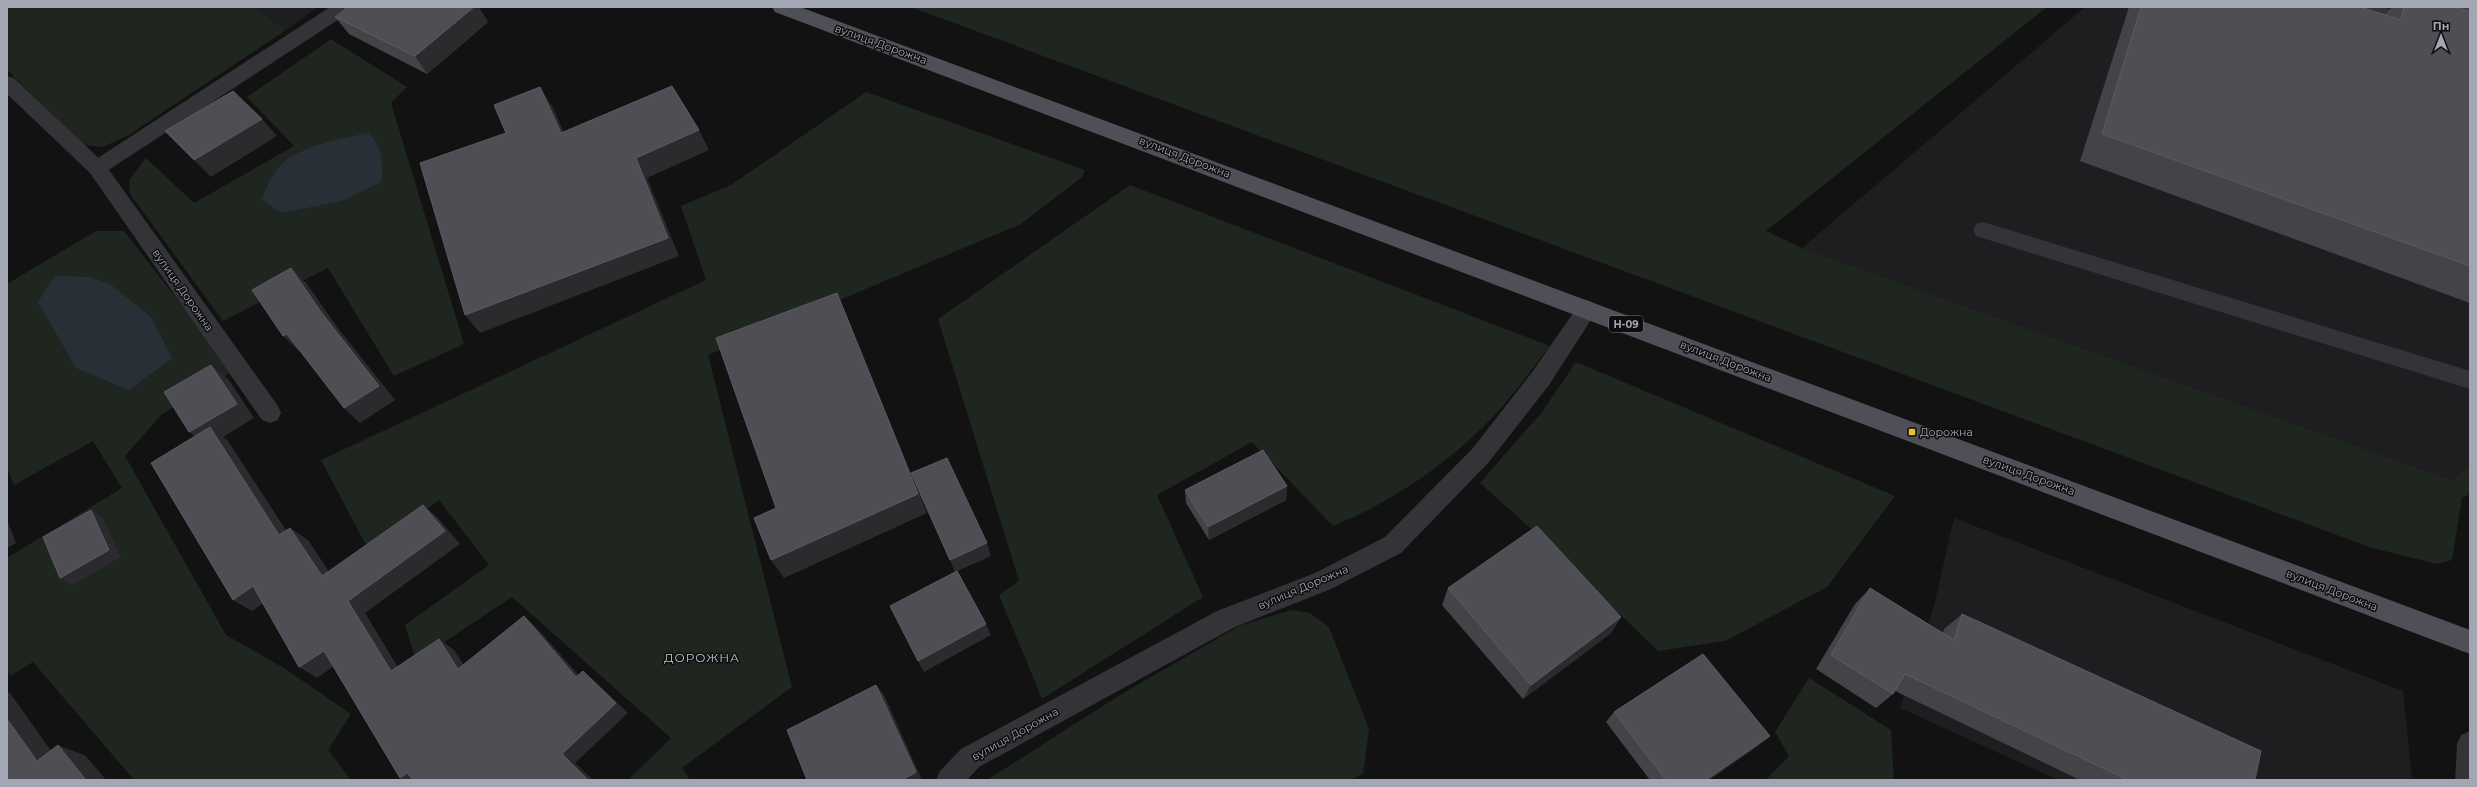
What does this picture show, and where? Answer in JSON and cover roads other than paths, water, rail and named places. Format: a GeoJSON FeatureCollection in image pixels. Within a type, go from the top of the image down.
{"type":"FeatureCollection","features":[{"type":"Feature","properties":{"kind":"main road","name":"вулиця Дорожна"},"geometry":{"type":"LineString","coordinates":[[781,7],[1588,309],[2470,642]]}},
{"type":"Feature","properties":{"kind":"street"},"geometry":{"type":"LineString","coordinates":[[97,168],[344,7]]}},
{"type":"Feature","properties":{"kind":"street"},"geometry":{"type":"LineString","coordinates":[[2361,7],[2470,41]]}},
{"type":"Feature","properties":{"kind":"street","name":"вулиця Дорожна"},"geometry":{"type":"LineString","coordinates":[[7,83],[97,168],[270,413]]}},
{"type":"Feature","properties":{"kind":"street"},"geometry":{"type":"LineString","coordinates":[[1983,230],[2470,380]]}},
{"type":"Feature","properties":{"kind":"street","name":"вулиця Дорожна"},"geometry":{"type":"LineString","coordinates":[[949,780],[970,758],[1226,619],[1323,581],[1393,545],[1481,455],[1541,378],[1588,309]]}},
{"type":"Feature","properties":{"kind":"street"},"geometry":{"type":"LineString","coordinates":[[2468,780],[2470,744]]}},
{"type":"Feature","properties":{"kind":"place","name":"Дорожна"},"geometry":{"type":"Point","coordinates":[1912,432]}},
{"type":"Feature","properties":{"kind":"district","name":"ДОРОЖНА"},"geometry":{"type":"Point","coordinates":[702,657]}}]}
